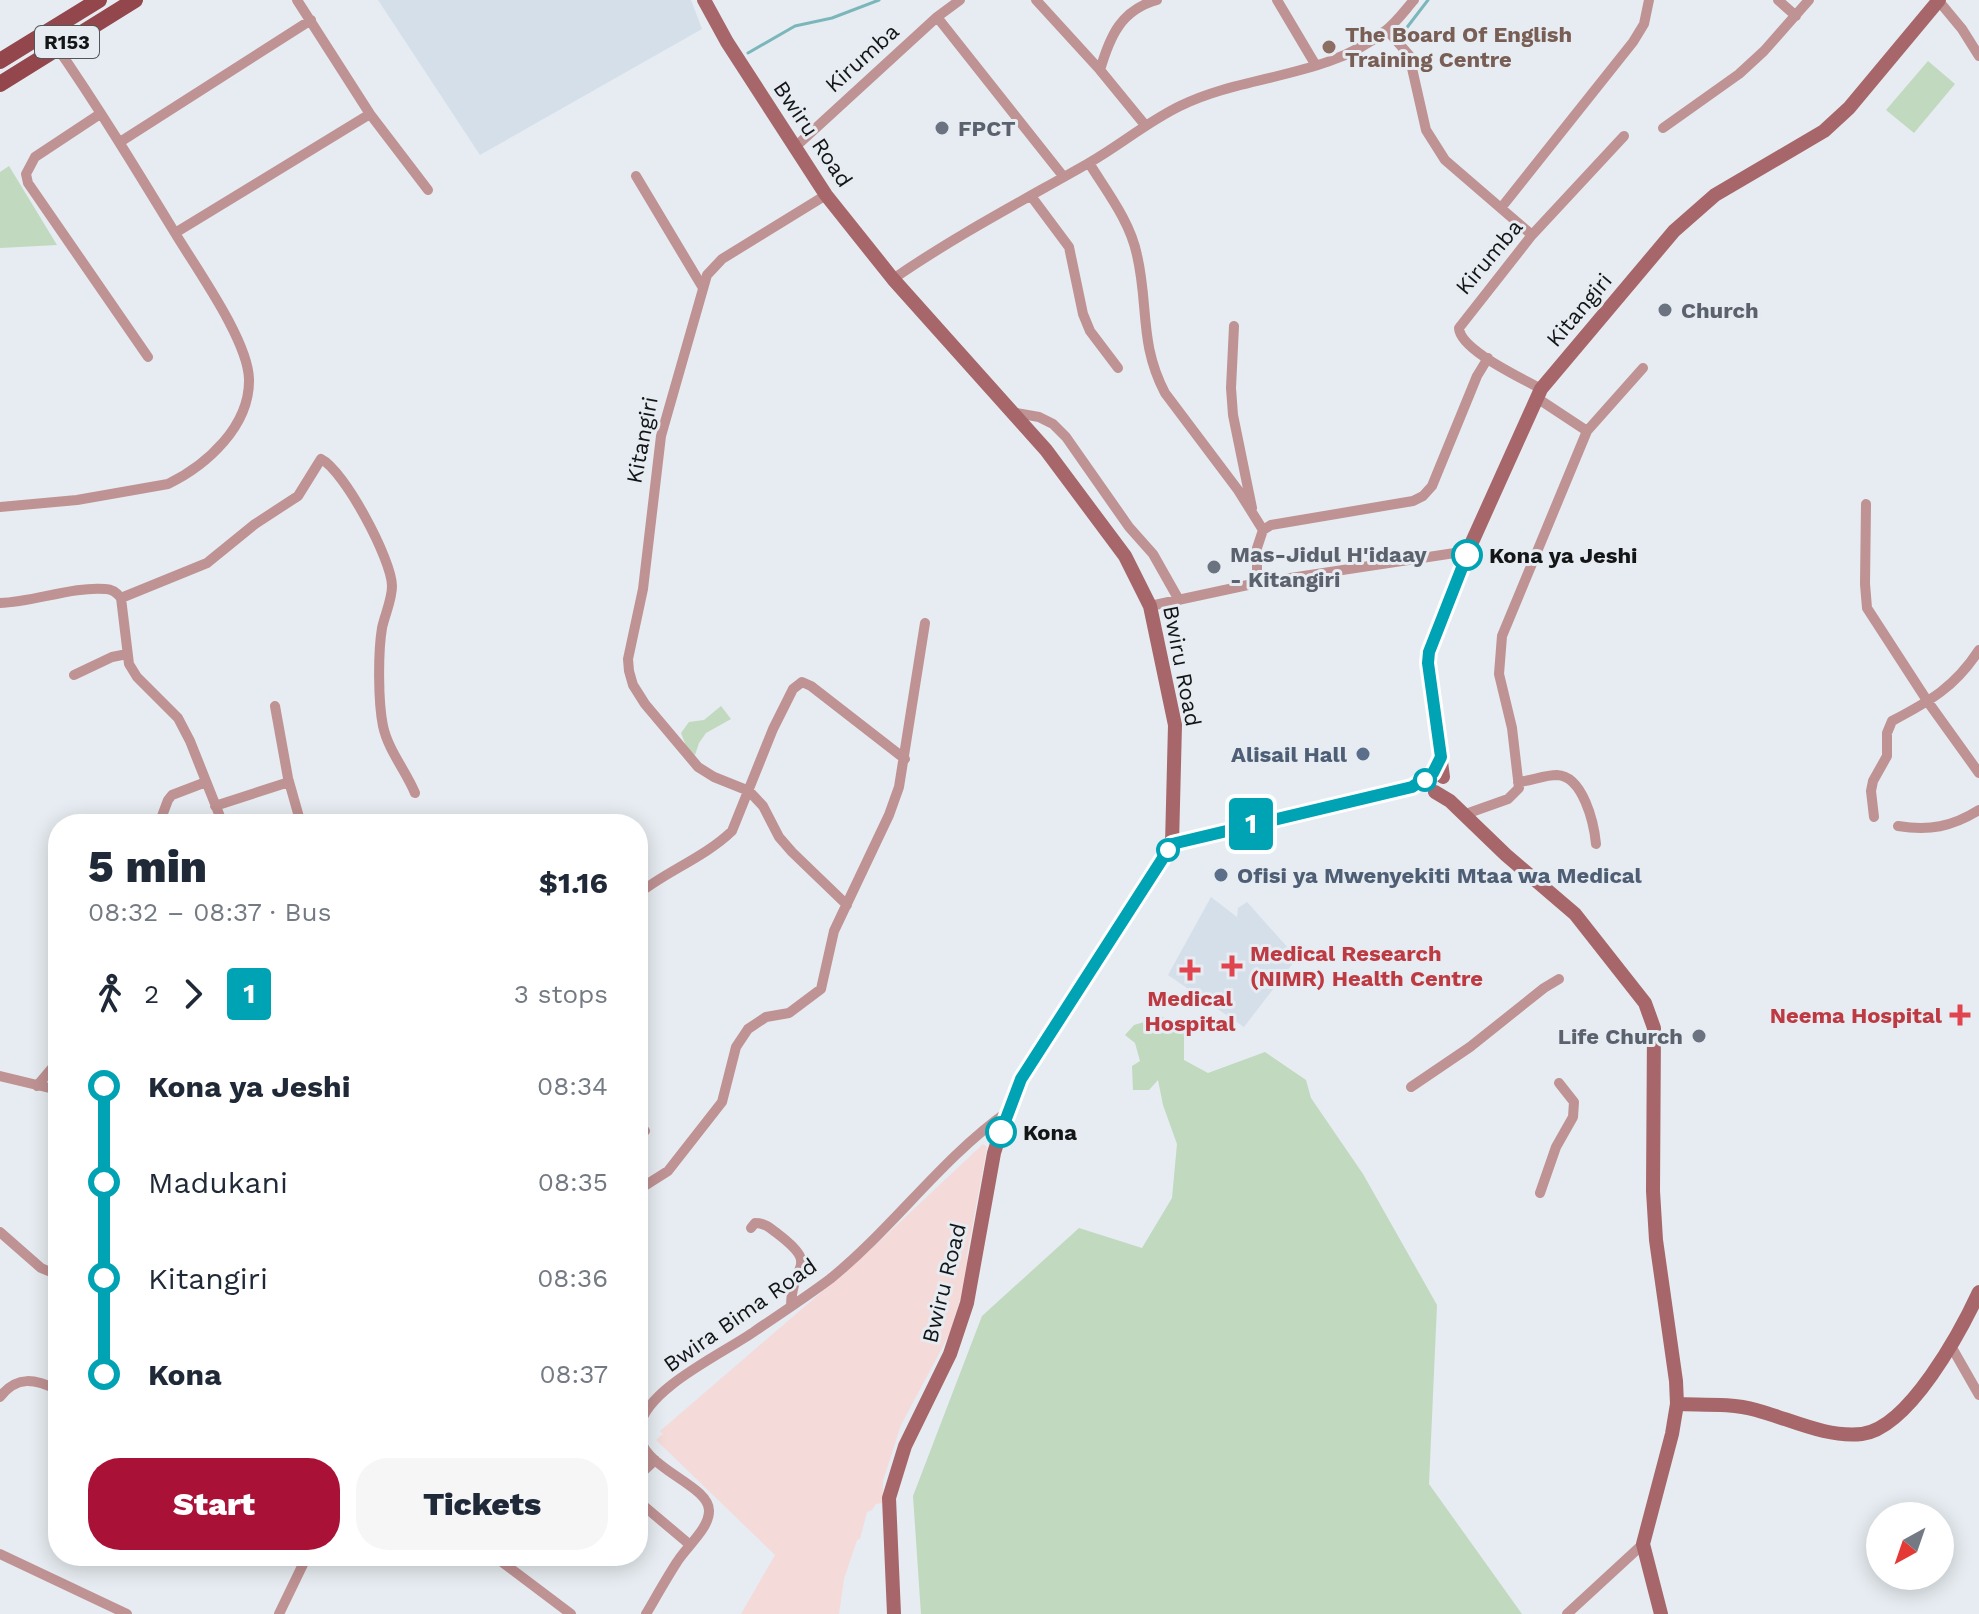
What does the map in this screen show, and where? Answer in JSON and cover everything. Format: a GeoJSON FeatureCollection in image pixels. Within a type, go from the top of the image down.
{"type":"FeatureCollection","features":[{"type":"Feature","properties":{"kind":"main road","name":"R153"},"geometry":{"type":"LineString","coordinates":[[0,61],[99,0]]}},
{"type":"Feature","properties":{"kind":"main road","name":"R153"},"geometry":{"type":"LineString","coordinates":[[0,84],[135,0]]}},
{"type":"Feature","properties":{"kind":"main road","name":"Bwiru Road"},"geometry":{"type":"LineString","coordinates":[[704,0],[727,42],[826,195],[893,279],[1016,413],[1116,544],[1150,606],[1175,725],[1172,844],[1028,1069],[1007,1112],[994,1153],[967,1303],[950,1354],[905,1446],[889,1498],[894,1614]]}},
{"type":"Feature","properties":{"kind":"main road","name":"Kitangiri"},"geometry":{"type":"LineString","coordinates":[[1437,786],[1441,757],[1429,652],[1468,551],[1539,394],[1694,211],[1715,195],[1824,131],[1849,108],[1938,0]]}},
{"type":"Feature","properties":{"kind":"main road"},"geometry":{"type":"LineString","coordinates":[[1172,844],[1412,787],[1437,786],[1463,815],[1575,914],[1645,1003],[1654,1028],[1652,1132],[1655,1228],[1677,1404],[1643,1544],[1661,1614]]}},
{"type":"Feature","properties":{"kind":"main road"},"geometry":{"type":"LineString","coordinates":[[1677,1404],[1753,1409],[1829,1432],[1864,1434],[1891,1420],[1919,1393],[1951,1346],[1979,1292]]}},
{"type":"Feature","properties":{"kind":"street"},"geometry":{"type":"LineString","coordinates":[[297,0],[370,114],[428,190]]}},
{"type":"Feature","properties":{"kind":"street","name":"Kirumba"},"geometry":{"type":"LineString","coordinates":[[794,148],[937,17],[960,0]]}},
{"type":"Feature","properties":{"kind":"street"},"geometry":{"type":"LineString","coordinates":[[1036,0],[1145,125]]}},
{"type":"Feature","properties":{"kind":"street"},"geometry":{"type":"LineString","coordinates":[[1100,70],[1107,45],[1123,19],[1132,10],[1157,0]]}},
{"type":"Feature","properties":{"kind":"street"},"geometry":{"type":"LineString","coordinates":[[1277,0],[1315,64]]}},
{"type":"Feature","properties":{"kind":"street"},"geometry":{"type":"LineString","coordinates":[[893,279],[957,237],[1089,163],[1145,125],[1182,105],[1366,45],[1387,30],[1414,0]]}},
{"type":"Feature","properties":{"kind":"street"},"geometry":{"type":"LineString","coordinates":[[1501,208],[1633,42],[1644,24],[1649,0]]}},
{"type":"Feature","properties":{"kind":"street"},"geometry":{"type":"LineString","coordinates":[[1778,0],[1796,16]]}},
{"type":"Feature","properties":{"kind":"street"},"geometry":{"type":"LineString","coordinates":[[1663,128],[1739,74],[1809,0]]}},
{"type":"Feature","properties":{"kind":"street"},"geometry":{"type":"LineString","coordinates":[[1938,0],[1979,56]]}},
{"type":"Feature","properties":{"kind":"street"},"geometry":{"type":"LineString","coordinates":[[937,17],[1063,176]]}},
{"type":"Feature","properties":{"kind":"street"},"geometry":{"type":"LineString","coordinates":[[120,142],[311,20]]}},
{"type":"Feature","properties":{"kind":"street"},"geometry":{"type":"LineString","coordinates":[[1387,30],[1409,55],[1426,130],[1434,145],[1445,160],[1532,235]]}},
{"type":"Feature","properties":{"kind":"street"},"geometry":{"type":"LineString","coordinates":[[0,507],[77,500],[168,484],[194,468],[235,429],[249,389],[247,360],[229,323],[120,142],[46,32]]}},
{"type":"Feature","properties":{"kind":"street"},"geometry":{"type":"LineString","coordinates":[[100,114],[35,157],[26,174],[28,183],[148,357]]}},
{"type":"Feature","properties":{"kind":"street"},"geometry":{"type":"LineString","coordinates":[[175,233],[370,114]]}},
{"type":"Feature","properties":{"kind":"street","name":"Kirumba"},"geometry":{"type":"LineString","coordinates":[[1587,431],[1462,338],[1459,328],[1532,235],[1624,136]]}},
{"type":"Feature","properties":{"kind":"street"},"geometry":{"type":"LineString","coordinates":[[1089,163],[1123,218],[1137,252],[1143,285],[1145,336],[1150,362],[1158,380],[1263,530]]}},
{"type":"Feature","properties":{"kind":"street"},"geometry":{"type":"LineString","coordinates":[[636,176],[703,288]]}},
{"type":"Feature","properties":{"kind":"street","name":"Kitangiri"},"geometry":{"type":"LineString","coordinates":[[749,791],[698,767],[633,685],[629,650],[643,589],[661,436],[707,275],[722,259],[826,195]]}},
{"type":"Feature","properties":{"kind":"street"},"geometry":{"type":"LineString","coordinates":[[1031,196],[1069,247],[1083,314],[1090,331],[1118,368]]}},
{"type":"Feature","properties":{"kind":"street"},"geometry":{"type":"LineString","coordinates":[[1234,326],[1233,415],[1253,514]]}},
{"type":"Feature","properties":{"kind":"street"},"geometry":{"type":"LineString","coordinates":[[1257,583],[1257,548],[1263,530],[1271,525],[1413,501],[1423,496],[1432,486],[1471,390],[1488,358]]}},
{"type":"Feature","properties":{"kind":"street"},"geometry":{"type":"LineString","coordinates":[[1463,815],[1508,799],[1517,792],[1512,728],[1499,674],[1499,644],[1587,431],[1643,368]]}},
{"type":"Feature","properties":{"kind":"street"},"geometry":{"type":"LineString","coordinates":[[1016,413],[1039,417],[1053,424],[1066,437],[1129,527],[1153,554],[1179,600]]}},
{"type":"Feature","properties":{"kind":"street"},"geometry":{"type":"LineString","coordinates":[[121,598],[207,563],[255,524],[298,496],[317,462],[321,459],[325,461],[339,473],[352,493],[390,571],[392,593],[379,644],[383,728],[415,793]]}},
{"type":"Feature","properties":{"kind":"street"},"geometry":{"type":"LineString","coordinates":[[1866,504],[1867,608],[1979,773]]}},
{"type":"Feature","properties":{"kind":"street"},"geometry":{"type":"LineString","coordinates":[[1150,606],[1257,583],[1468,551]]}},
{"type":"Feature","properties":{"kind":"street"},"geometry":{"type":"LineString","coordinates":[[0,603],[106,589],[115,591],[121,598],[129,664],[137,677],[178,718],[219,814]]}},
{"type":"Feature","properties":{"kind":"street"},"geometry":{"type":"LineString","coordinates":[[648,1184],[668,1171],[722,1102],[736,1047],[748,1029],[766,1017],[789,1013],[821,989],[830,944],[899,787],[925,623]]}},
{"type":"Feature","properties":{"kind":"street"},"geometry":{"type":"LineString","coordinates":[[1874,817],[1871,791],[1887,756],[1889,725],[1928,702],[1959,678],[1979,650]]}},
{"type":"Feature","properties":{"kind":"street"},"geometry":{"type":"LineString","coordinates":[[74,675],[112,657],[127,654]]}},
{"type":"Feature","properties":{"kind":"street"},"geometry":{"type":"LineString","coordinates":[[648,887],[721,842],[732,831],[773,729],[793,689],[802,682],[905,759]]}},
{"type":"Feature","properties":{"kind":"street"},"geometry":{"type":"LineString","coordinates":[[275,706],[298,814]]}},
{"type":"Feature","properties":{"kind":"street"},"geometry":{"type":"LineString","coordinates":[[1518,782],[1556,775],[1567,778],[1590,812],[1596,844]]}},
{"type":"Feature","properties":{"kind":"street"},"geometry":{"type":"LineString","coordinates":[[163,814],[172,795],[206,782]]}},
{"type":"Feature","properties":{"kind":"street"},"geometry":{"type":"LineString","coordinates":[[215,806],[289,782]]}},
{"type":"Feature","properties":{"kind":"street"},"geometry":{"type":"LineString","coordinates":[[749,791],[763,806],[779,837],[847,905]]}},
{"type":"Feature","properties":{"kind":"street"},"geometry":{"type":"LineString","coordinates":[[1898,826],[1917,829],[1948,826],[1979,810]]}},
{"type":"Feature","properties":{"kind":"street"},"geometry":{"type":"LineString","coordinates":[[1411,1087],[1559,979]]}},
{"type":"Feature","properties":{"kind":"street"},"geometry":{"type":"LineString","coordinates":[[37,1086],[48,1073]]}},
{"type":"Feature","properties":{"kind":"street"},"geometry":{"type":"LineString","coordinates":[[0,1076],[48,1088]]}},
{"type":"Feature","properties":{"kind":"street"},"geometry":{"type":"LineString","coordinates":[[1540,1193],[1556,1147],[1573,1117],[1574,1102],[1559,1083]]}},
{"type":"Feature","properties":{"kind":"street","name":"Bwira Bima Road"},"geometry":{"type":"LineString","coordinates":[[650,1403],[678,1380],[829,1279],[972,1140],[1007,1112]]}},
{"type":"Feature","properties":{"kind":"street"},"geometry":{"type":"LineString","coordinates":[[751,1228],[755,1223],[765,1224],[801,1254],[802,1260],[792,1287],[791,1306]]}},
{"type":"Feature","properties":{"kind":"street"},"geometry":{"type":"LineString","coordinates":[[0,1232],[48,1271]]}},
{"type":"Feature","properties":{"kind":"street"},"geometry":{"type":"LineString","coordinates":[[1951,1346],[1979,1395]]}},
{"type":"Feature","properties":{"kind":"street"},"geometry":{"type":"LineString","coordinates":[[0,1397],[13,1384],[31,1379],[48,1386]]}},
{"type":"Feature","properties":{"kind":"street"},"geometry":{"type":"LineString","coordinates":[[648,1407],[650,1403]]}},
{"type":"Feature","properties":{"kind":"street"},"geometry":{"type":"LineString","coordinates":[[646,1614],[708,1518],[708,1504],[648,1452]]}},
{"type":"Feature","properties":{"kind":"street"},"geometry":{"type":"LineString","coordinates":[[648,1467],[655,1460]]}},
{"type":"Feature","properties":{"kind":"street"},"geometry":{"type":"LineString","coordinates":[[648,1509],[689,1544]]}},
{"type":"Feature","properties":{"kind":"street"},"geometry":{"type":"LineString","coordinates":[[1567,1614],[1643,1544]]}},
{"type":"Feature","properties":{"kind":"street"},"geometry":{"type":"LineString","coordinates":[[0,1554],[127,1614]]}},
{"type":"Feature","properties":{"kind":"street"},"geometry":{"type":"LineString","coordinates":[[279,1614],[302,1566]]}},
{"type":"Feature","properties":{"kind":"street"},"geometry":{"type":"LineString","coordinates":[[507,1566],[571,1614]]}},
{"type":"Feature","properties":{"kind":"shaded area"},"geometry":{"type":"Polygon","coordinates":[[[378,0],[691,0],[702,29],[480,155],[378,0]]]}},
{"type":"Feature","properties":{"kind":"shaded area","name":"Medical Research (NIMR) Health Centre"},"geometry":{"type":"Polygon","coordinates":[[[1211,897],[1237,917],[1238,908],[1247,902],[1297,958],[1244,1027],[1168,975],[1211,897]]]}},
{"type":"Feature","properties":{"kind":"shaded area"},"geometry":{"type":"Polygon","coordinates":[[[983,1144],[987,1147],[967,1255],[969,1270],[950,1333],[901,1425],[883,1481],[883,1503],[876,1504],[867,1512],[844,1579],[839,1614],[741,1614],[775,1555],[656,1440],[663,1434],[660,1431],[868,1252],[983,1144]]]}},
{"type":"Feature","properties":{"kind":"green space"},"geometry":{"type":"Polygon","coordinates":[[[1928,61],[1955,84],[1914,133],[1886,110],[1928,61]]]}},
{"type":"Feature","properties":{"kind":"green space"},"geometry":{"type":"Polygon","coordinates":[[[9,166],[57,245],[0,248],[0,172],[9,166]]]}},
{"type":"Feature","properties":{"kind":"green space"},"geometry":{"type":"Polygon","coordinates":[[[721,706],[731,719],[706,733],[695,755],[688,751],[681,733],[689,722],[704,720],[721,706]]]}},
{"type":"Feature","properties":{"kind":"green space"},"geometry":{"type":"Polygon","coordinates":[[[1162,1017],[1184,1024],[1184,1060],[1208,1073],[1265,1052],[1306,1080],[1311,1098],[1363,1174],[1437,1305],[1429,1484],[1522,1614],[921,1614],[913,1496],[982,1316],[1079,1228],[1142,1248],[1172,1198],[1177,1144],[1158,1080],[1149,1090],[1133,1090],[1132,1066],[1140,1061],[1135,1043],[1125,1035],[1134,1025],[1162,1017]]]}},
{"type":"Feature","properties":{"kind":"waterway"},"geometry":{"type":"LineString","coordinates":[[748,53],[795,26],[832,18],[879,0]]}},
{"type":"Feature","properties":{"kind":"waterway"},"geometry":{"type":"LineString","coordinates":[[1405,30],[1428,0]]}},
{"type":"Feature","properties":{"kind":"bus line","name":"1"},"geometry":{"type":"LineString","coordinates":[[1001,1132],[1021,1079],[1172,844],[1412,787],[1433,773],[1441,757],[1429,652],[1467,555]]}},
{"type":"Feature","properties":{"kind":"place","name":"The Board Of English Training Centre"},"geometry":{"type":"Point","coordinates":[1329,47]}},
{"type":"Feature","properties":{"kind":"place","name":"FPCT"},"geometry":{"type":"Point","coordinates":[942,128]}},
{"type":"Feature","properties":{"kind":"place","name":"Church"},"geometry":{"type":"Point","coordinates":[1665,310]}},
{"type":"Feature","properties":{"kind":"place","name":"Kona ya Jeshi"},"geometry":{"type":"Point","coordinates":[1467,555]}},
{"type":"Feature","properties":{"kind":"place","name":"Mas-Jidul H'idaay - Kitangiri"},"geometry":{"type":"Point","coordinates":[1214,567]}},
{"type":"Feature","properties":{"kind":"place","name":"Alisail Hall"},"geometry":{"type":"Point","coordinates":[1363,754]}},
{"type":"Feature","properties":{"kind":"place","name":"Ofisi ya Mwenyekiti Mtaa wa Medical"},"geometry":{"type":"Point","coordinates":[1221,875]}},
{"type":"Feature","properties":{"kind":"place","name":"Medical Research (NIMR) Health Centre"},"geometry":{"type":"Point","coordinates":[1232,966]}},
{"type":"Feature","properties":{"kind":"place","name":"Medical Hospital"},"geometry":{"type":"Point","coordinates":[1190,970]}},
{"type":"Feature","properties":{"kind":"place","name":"Neema Hospital"},"geometry":{"type":"Point","coordinates":[1960,1015]}},
{"type":"Feature","properties":{"kind":"place","name":"Life Church"},"geometry":{"type":"Point","coordinates":[1699,1036]}},
{"type":"Feature","properties":{"kind":"place","name":"Kona"},"geometry":{"type":"Point","coordinates":[1001,1132]}}]}
